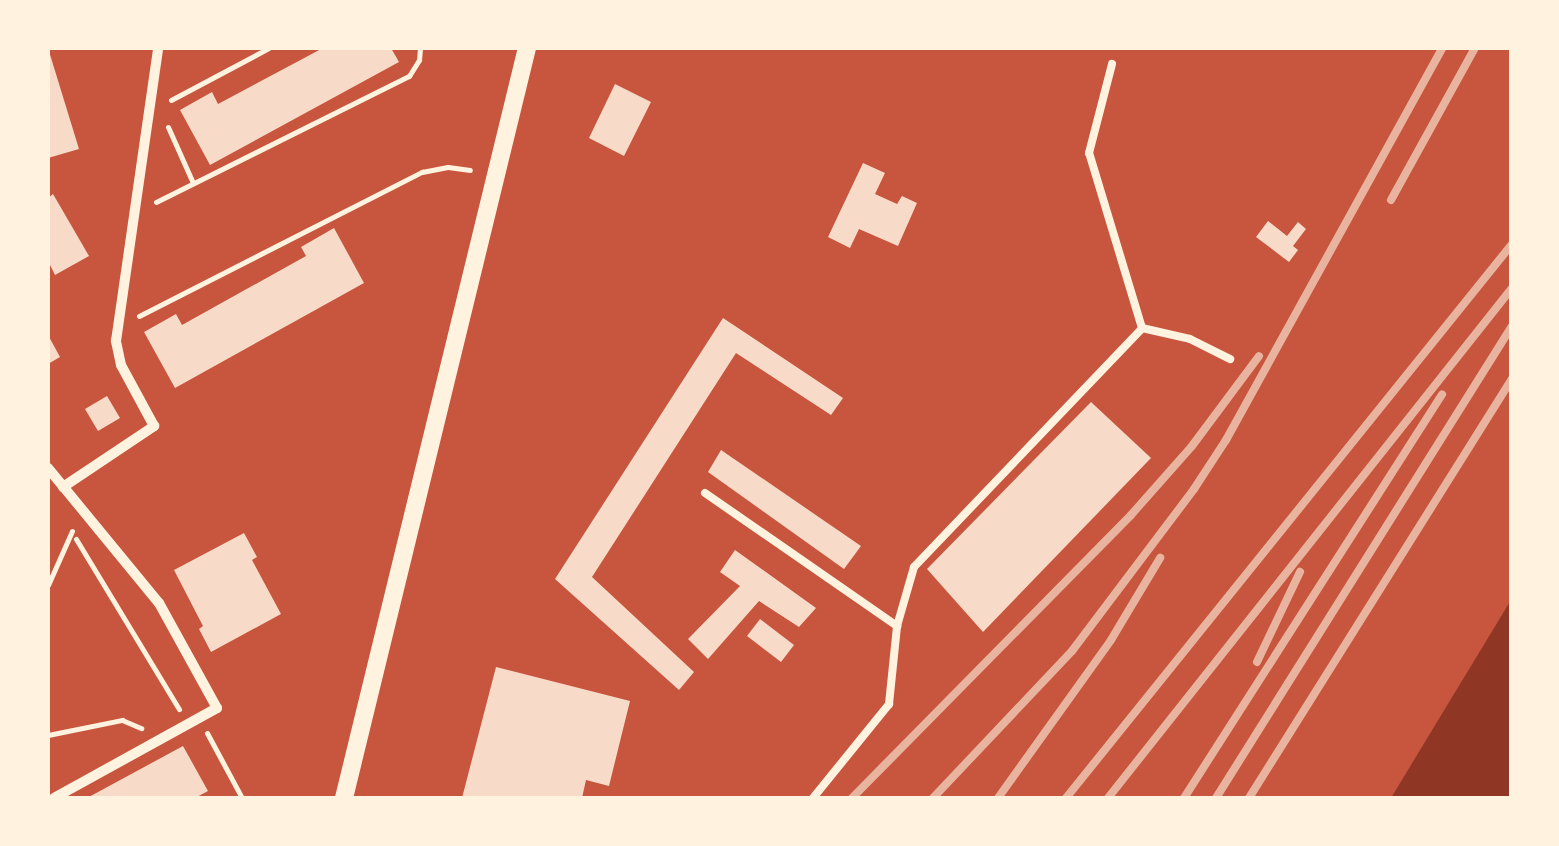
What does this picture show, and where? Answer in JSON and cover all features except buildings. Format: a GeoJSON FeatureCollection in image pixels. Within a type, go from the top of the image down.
{"type":"FeatureCollection","features":[{"type":"Feature","properties":{"kind":"street"},"geometry":{"type":"LineString","coordinates":[[63,487],[154,426],[121,365],[118,327],[154,108],[158,48]]}},
{"type":"Feature","properties":{"kind":"street"},"geometry":{"type":"LineString","coordinates":[[344,798],[527,48]]}},
{"type":"Feature","properties":{"kind":"street"},"geometry":{"type":"LineString","coordinates":[[48,468],[159,602],[217,708],[54,798]]}},
{"type":"Feature","properties":{"kind":"lane"},"geometry":{"type":"LineString","coordinates":[[1112,64],[1089,153],[1142,328]]}},
{"type":"Feature","properties":{"kind":"lane"},"geometry":{"type":"LineString","coordinates":[[1142,328],[1190,339],[1230,359]]}},
{"type":"Feature","properties":{"kind":"lane"},"geometry":{"type":"LineString","coordinates":[[813,798],[889,704],[896,626],[914,567],[1142,328]]}},
{"type":"Feature","properties":{"kind":"lane"},"geometry":{"type":"LineString","coordinates":[[705,492],[896,626]]}},
{"type":"Feature","properties":{"kind":"path"},"geometry":{"type":"LineString","coordinates":[[193,183],[154,108],[270,48]]}},
{"type":"Feature","properties":{"kind":"path"},"geometry":{"type":"LineString","coordinates":[[136,212],[409,76],[420,60],[420,48]]}},
{"type":"Feature","properties":{"kind":"path"},"geometry":{"type":"LineString","coordinates":[[118,327],[422,172],[448,167],[470,170]]}},
{"type":"Feature","properties":{"kind":"path"},"geometry":{"type":"LineString","coordinates":[[62,516],[187,726],[205,729],[242,798]]}},
{"type":"Feature","properties":{"kind":"path"},"geometry":{"type":"LineString","coordinates":[[48,585],[72,531]]}},
{"type":"Feature","properties":{"kind":"path"},"geometry":{"type":"LineString","coordinates":[[48,735],[122,720],[152,733],[158,742]]}},
{"type":"Feature","properties":{"kind":"shaded area"},"geometry":{"type":"Polygon","coordinates":[[[1511,600],[1511,798],[1391,798],[1511,600]]]}},
{"type":"Feature","properties":{"kind":"railway"},"geometry":{"type":"LineString","coordinates":[[933,798],[1072,651],[1194,489],[1226,440],[1442,48]]}},
{"type":"Feature","properties":{"kind":"railway"},"geometry":{"type":"LineString","coordinates":[[1391,200],[1475,48]]}},
{"type":"Feature","properties":{"kind":"railway"},"geometry":{"type":"LineString","coordinates":[[1066,798],[1512,244]]}},
{"type":"Feature","properties":{"kind":"railway"},"geometry":{"type":"LineString","coordinates":[[1108,798],[1512,288]]}},
{"type":"Feature","properties":{"kind":"railway"},"geometry":{"type":"LineString","coordinates":[[1216,798],[1512,326]]}},
{"type":"Feature","properties":{"kind":"railway"},"geometry":{"type":"LineString","coordinates":[[852,798],[1131,515],[1192,446],[1259,356]]}},
{"type":"Feature","properties":{"kind":"railway"},"geometry":{"type":"LineString","coordinates":[[1249,798],[1512,379]]}},
{"type":"Feature","properties":{"kind":"railway"},"geometry":{"type":"LineString","coordinates":[[1184,798],[1442,395]]}},
{"type":"Feature","properties":{"kind":"railway"},"geometry":{"type":"LineString","coordinates":[[998,798],[1111,640],[1160,558]]}},
{"type":"Feature","properties":{"kind":"railway"},"geometry":{"type":"LineString","coordinates":[[1257,662],[1300,572]]}}]}
